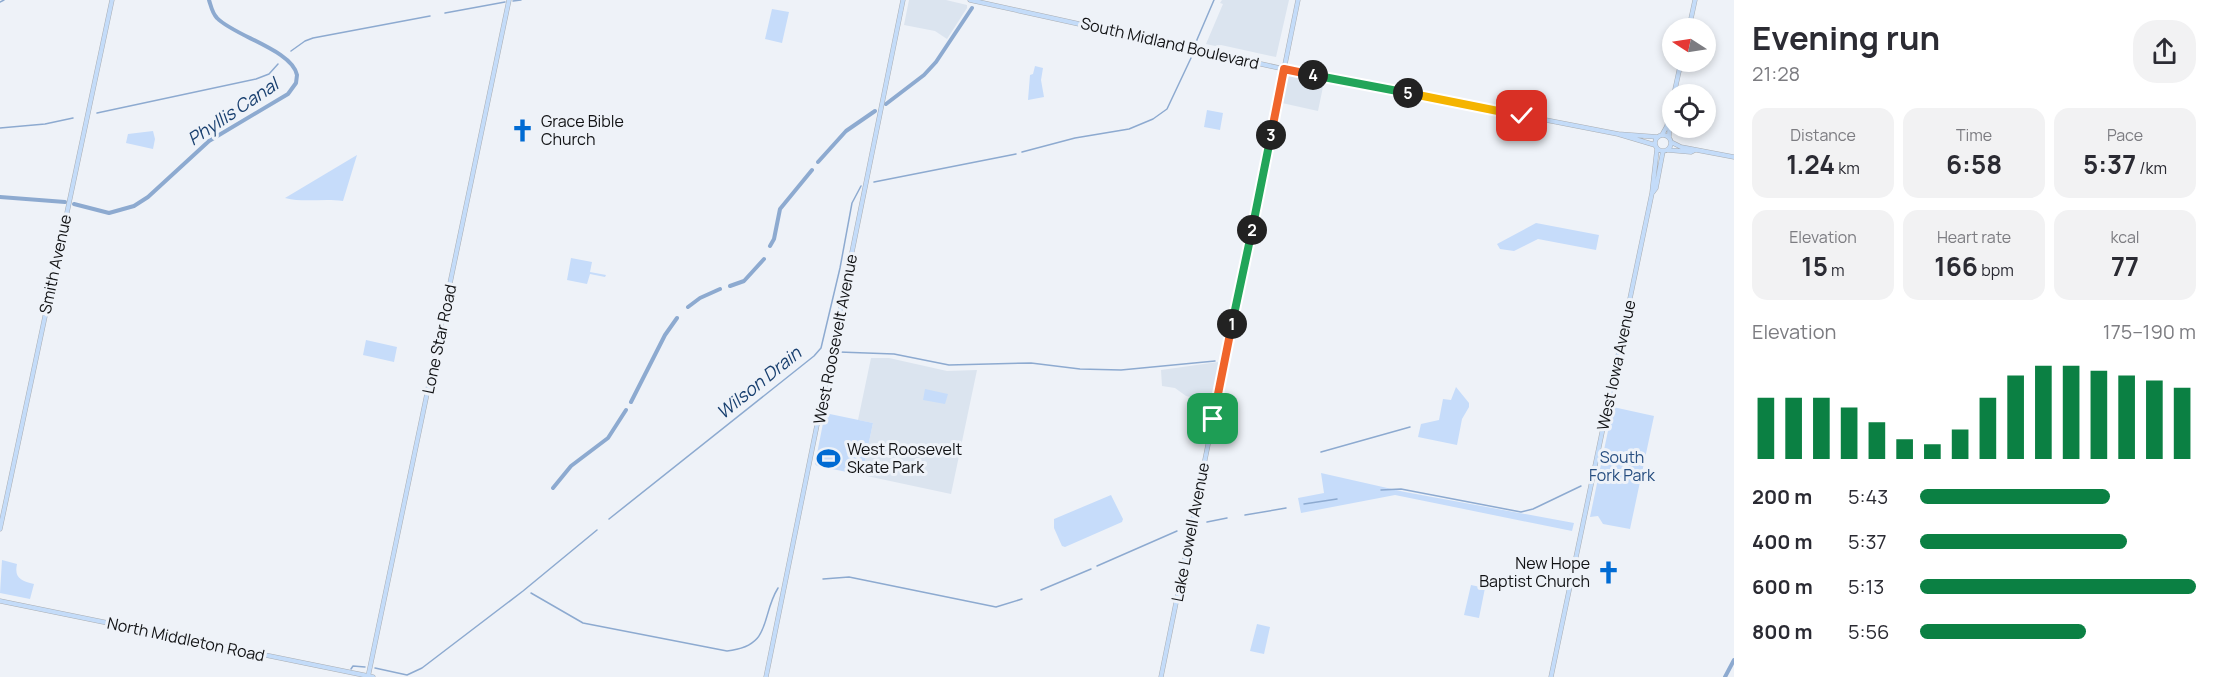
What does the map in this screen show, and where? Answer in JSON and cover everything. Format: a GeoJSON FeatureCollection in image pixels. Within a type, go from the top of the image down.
{"type":"FeatureCollection","features":[{"type":"Feature","properties":{"kind":"main road","name":"Smith Avenue"},"geometry":{"type":"LineString","coordinates":[[0,529],[112,0]]}},
{"type":"Feature","properties":{"kind":"main road","name":"Lone Star Road"},"geometry":{"type":"LineString","coordinates":[[370,677],[509,0]]}},
{"type":"Feature","properties":{"kind":"main road","name":"West Roosevelt Avenue"},"geometry":{"type":"LineString","coordinates":[[766,677],[903,0]]}},
{"type":"Feature","properties":{"kind":"main road","name":"South Midland Boulevard"},"geometry":{"type":"LineString","coordinates":[[970,0],[1284,69],[1618,134],[1665,151]]}},
{"type":"Feature","properties":{"kind":"main road","name":"Lake Lowell Avenue"},"geometry":{"type":"LineString","coordinates":[[1161,677],[1298,0]]}},
{"type":"Feature","properties":{"kind":"main road"},"geometry":{"type":"LineString","coordinates":[[1691,18],[1695,0]]}},
{"type":"Feature","properties":{"kind":"main road","name":"South Midland Boulevard"},"geometry":{"type":"LineString","coordinates":[[1618,134],[1660,136],[1670,139]]}},
{"type":"Feature","properties":{"kind":"main road","name":"West Iowa Avenue"},"geometry":{"type":"LineString","coordinates":[[1551,677],[1652,193],[1656,147],[1660,136]]}},
{"type":"Feature","properties":{"kind":"main road"},"geometry":{"type":"LineString","coordinates":[[1670,139],[1680,147],[1690,147],[1695,150],[1734,157]]}},
{"type":"Feature","properties":{"kind":"main road","name":"West Iowa Avenue"},"geometry":{"type":"LineString","coordinates":[[1652,193],[1656,188],[1670,139]]}},
{"type":"Feature","properties":{"kind":"main road"},"geometry":{"type":"LineString","coordinates":[[1665,151],[1691,152],[1695,150]]}},
{"type":"Feature","properties":{"kind":"main road","name":"North Middleton Road"},"geometry":{"type":"LineString","coordinates":[[0,601],[370,677]]}},
{"type":"Feature","properties":{"kind":"shaded area"},"geometry":{"type":"Polygon","coordinates":[[[909,0],[946,0],[967,5],[967,8],[947,39],[935,31],[904,25],[909,0]]]}},
{"type":"Feature","properties":{"kind":"shaded area"},"geometry":{"type":"Polygon","coordinates":[[[1222,0],[1289,0],[1276,57],[1206,44],[1223,4],[1220,3],[1222,0]]]}},
{"type":"Feature","properties":{"kind":"shaded area"},"geometry":{"type":"Polygon","coordinates":[[[1290,75],[1324,82],[1318,111],[1282,103],[1287,78],[1290,75]]]}},
{"type":"Feature","properties":{"kind":"shaded area"},"geometry":{"type":"Polygon","coordinates":[[[871,358],[889,358],[947,371],[977,370],[951,494],[862,475],[873,423],[858,420],[871,358]]]}},
{"type":"Feature","properties":{"kind":"shaded area"},"geometry":{"type":"Polygon","coordinates":[[[1218,362],[1212,402],[1186,396],[1175,388],[1162,386],[1161,370],[1218,362]]]}},
{"type":"Feature","properties":{"kind":"green space"},"geometry":{"type":"Polygon","coordinates":[[[772,9],[789,12],[782,43],[765,39],[772,9]]]}},
{"type":"Feature","properties":{"kind":"green space"},"geometry":{"type":"Polygon","coordinates":[[[1035,66],[1043,68],[1041,80],[1044,97],[1028,100],[1030,75],[1033,74],[1035,66]]]}},
{"type":"Feature","properties":{"kind":"green space"},"geometry":{"type":"Polygon","coordinates":[[[1207,110],[1223,113],[1220,130],[1204,127],[1207,110]]]}},
{"type":"Feature","properties":{"kind":"green space"},"geometry":{"type":"Polygon","coordinates":[[[153,131],[155,139],[153,149],[126,143],[128,134],[153,131]]]}},
{"type":"Feature","properties":{"kind":"green space"},"geometry":{"type":"Polygon","coordinates":[[[357,155],[343,201],[285,198],[357,155]]]}},
{"type":"Feature","properties":{"kind":"green space"},"geometry":{"type":"Polygon","coordinates":[[[1536,223],[1599,235],[1596,250],[1538,239],[1514,251],[1500,249],[1497,244],[1536,223]]]}},
{"type":"Feature","properties":{"kind":"green space"},"geometry":{"type":"Polygon","coordinates":[[[571,258],[592,262],[590,272],[606,275],[605,277],[590,274],[587,284],[567,280],[571,258]]]}},
{"type":"Feature","properties":{"kind":"green space"},"geometry":{"type":"Polygon","coordinates":[[[366,340],[397,347],[394,362],[363,355],[366,340]]]}},
{"type":"Feature","properties":{"kind":"green space"},"geometry":{"type":"Polygon","coordinates":[[[1456,387],[1469,403],[1462,419],[1457,445],[1418,437],[1421,424],[1439,420],[1443,399],[1451,400],[1456,387]]]}},
{"type":"Feature","properties":{"kind":"green space"},"geometry":{"type":"Polygon","coordinates":[[[925,389],[948,394],[945,404],[923,400],[925,389]]]}},
{"type":"Feature","properties":{"kind":"green space","name":"South Fork Park"},"geometry":{"type":"Polygon","coordinates":[[[1613,407],[1654,416],[1630,529],[1603,524],[1598,516],[1590,517],[1613,407]]]}},
{"type":"Feature","properties":{"kind":"green space"},"geometry":{"type":"Polygon","coordinates":[[[825,413],[873,423],[862,475],[815,464],[825,413]]]}},
{"type":"Feature","properties":{"kind":"green space"},"geometry":{"type":"Polygon","coordinates":[[[1321,473],[1405,492],[1574,523],[1572,531],[1395,495],[1301,513],[1298,498],[1324,493],[1321,473]]]}},
{"type":"Feature","properties":{"kind":"green space"},"geometry":{"type":"Polygon","coordinates":[[[1111,495],[1123,519],[1122,522],[1065,547],[1062,546],[1054,528],[1054,519],[1111,495]]]}},
{"type":"Feature","properties":{"kind":"green space"},"geometry":{"type":"Polygon","coordinates":[[[2,560],[17,564],[18,576],[25,582],[34,584],[30,599],[0,593],[2,560]]]}},
{"type":"Feature","properties":{"kind":"green space"},"geometry":{"type":"Polygon","coordinates":[[[1471,585],[1485,588],[1479,618],[1464,615],[1471,585]]]}},
{"type":"Feature","properties":{"kind":"green space"},"geometry":{"type":"Polygon","coordinates":[[[1257,624],[1270,627],[1264,654],[1250,651],[1257,624]]]}},
{"type":"Feature","properties":{"kind":"waterway"},"geometry":{"type":"LineString","coordinates":[[0,2],[4,0]]}},
{"type":"Feature","properties":{"kind":"waterway","name":"Phyllis Canal"},"geometry":{"type":"LineString","coordinates":[[74,204],[109,213],[134,206],[148,197],[209,141],[288,94],[296,83],[297,75],[293,66],[285,58],[225,25],[215,16],[209,0]]}},
{"type":"Feature","properties":{"kind":"waterway"},"geometry":{"type":"LineString","coordinates":[[513,1],[521,0]]}},
{"type":"Feature","properties":{"kind":"waterway","name":"Wilson Drain"},"geometry":{"type":"LineString","coordinates":[[1196,42],[1214,0]]}},
{"type":"Feature","properties":{"kind":"waterway"},"geometry":{"type":"LineString","coordinates":[[445,13],[505,2]]}},
{"type":"Feature","properties":{"kind":"waterway"},"geometry":{"type":"LineString","coordinates":[[886,104],[924,75],[936,62],[972,8]]}},
{"type":"Feature","properties":{"kind":"waterway"},"geometry":{"type":"LineString","coordinates":[[291,51],[313,38],[430,16]]}},
{"type":"Feature","properties":{"kind":"waterway","name":"Wilson Drain"},"geometry":{"type":"LineString","coordinates":[[1022,152],[1075,138],[1129,129],[1153,119],[1167,109],[1191,58]]}},
{"type":"Feature","properties":{"kind":"waterway"},"geometry":{"type":"LineString","coordinates":[[97,113],[256,79],[269,74],[278,64]]}},
{"type":"Feature","properties":{"kind":"waterway"},"geometry":{"type":"LineString","coordinates":[[818,162],[846,131],[875,111]]}},
{"type":"Feature","properties":{"kind":"waterway"},"geometry":{"type":"LineString","coordinates":[[0,128],[45,124],[73,118]]}},
{"type":"Feature","properties":{"kind":"waterway","name":"Wilson Drain"},"geometry":{"type":"LineString","coordinates":[[874,182],[1016,154]]}},
{"type":"Feature","properties":{"kind":"waterway"},"geometry":{"type":"LineString","coordinates":[[770,246],[774,239],[780,209],[812,170]]}},
{"type":"Feature","properties":{"kind":"waterway","name":"Wilson Drain"},"geometry":{"type":"LineString","coordinates":[[609,519],[814,356],[821,348],[840,268],[852,203],[861,186]]}},
{"type":"Feature","properties":{"kind":"waterway","name":"Phyllis Canal"},"geometry":{"type":"LineString","coordinates":[[0,197],[65,202]]}},
{"type":"Feature","properties":{"kind":"waterway"},"geometry":{"type":"LineString","coordinates":[[730,286],[744,281],[764,259]]}},
{"type":"Feature","properties":{"kind":"waterway"},"geometry":{"type":"LineString","coordinates":[[688,307],[700,298],[720,289]]}},
{"type":"Feature","properties":{"kind":"waterway"},"geometry":{"type":"LineString","coordinates":[[631,402],[665,335],[677,318]]}},
{"type":"Feature","properties":{"kind":"waterway"},"geometry":{"type":"LineString","coordinates":[[839,352],[894,354],[949,365],[1031,363],[1080,369],[1121,370],[1215,361]]}},
{"type":"Feature","properties":{"kind":"waterway"},"geometry":{"type":"LineString","coordinates":[[553,488],[571,466],[608,438],[626,410]]}},
{"type":"Feature","properties":{"kind":"waterway"},"geometry":{"type":"LineString","coordinates":[[1321,452],[1410,427]]}},
{"type":"Feature","properties":{"kind":"waterway"},"geometry":{"type":"LineString","coordinates":[[1381,490],[1401,489],[1521,512],[1533,509],[1581,486]]}},
{"type":"Feature","properties":{"kind":"waterway"},"geometry":{"type":"LineString","coordinates":[[1304,504],[1337,499]]}},
{"type":"Feature","properties":{"kind":"waterway"},"geometry":{"type":"LineString","coordinates":[[1245,515],[1286,508]]}},
{"type":"Feature","properties":{"kind":"waterway"},"geometry":{"type":"LineString","coordinates":[[1207,522],[1227,518]]}},
{"type":"Feature","properties":{"kind":"waterway","name":"Wilson Drain"},"geometry":{"type":"LineString","coordinates":[[375,668],[407,675],[422,668],[523,591],[597,530]]}},
{"type":"Feature","properties":{"kind":"waterway"},"geometry":{"type":"LineString","coordinates":[[1097,566],[1177,531]]}},
{"type":"Feature","properties":{"kind":"waterway"},"geometry":{"type":"LineString","coordinates":[[1041,590],[1091,569]]}},
{"type":"Feature","properties":{"kind":"waterway"},"geometry":{"type":"LineString","coordinates":[[823,579],[849,577],[996,607],[1022,599]]}},
{"type":"Feature","properties":{"kind":"waterway"},"geometry":{"type":"LineString","coordinates":[[531,593],[583,623],[727,651],[742,648],[759,637],[778,588]]}},
{"type":"Feature","properties":{"kind":"waterway"},"geometry":{"type":"LineString","coordinates":[[1725,677],[1734,660]]}},
{"type":"Feature","properties":{"kind":"waterway","name":"Wilson Drain"},"geometry":{"type":"LineString","coordinates":[[351,669],[353,666],[365,667]]}},
{"type":"Feature","properties":{"kind":"place","name":"Grace Bible Church"},"geometry":{"type":"Point","coordinates":[523,130]}},
{"type":"Feature","properties":{"kind":"place","name":"West Roosevelt Skate Park"},"geometry":{"type":"Point","coordinates":[829,458]}},
{"type":"Feature","properties":{"kind":"place","name":"New Hope Baptist Church"},"geometry":{"type":"Point","coordinates":[1608,572]}},
{"type":"Feature","properties":{"kind":"route"},"geometry":{"type":"LineString","coordinates":[[1213,419],[1284,69],[1522,116]]}}]}
